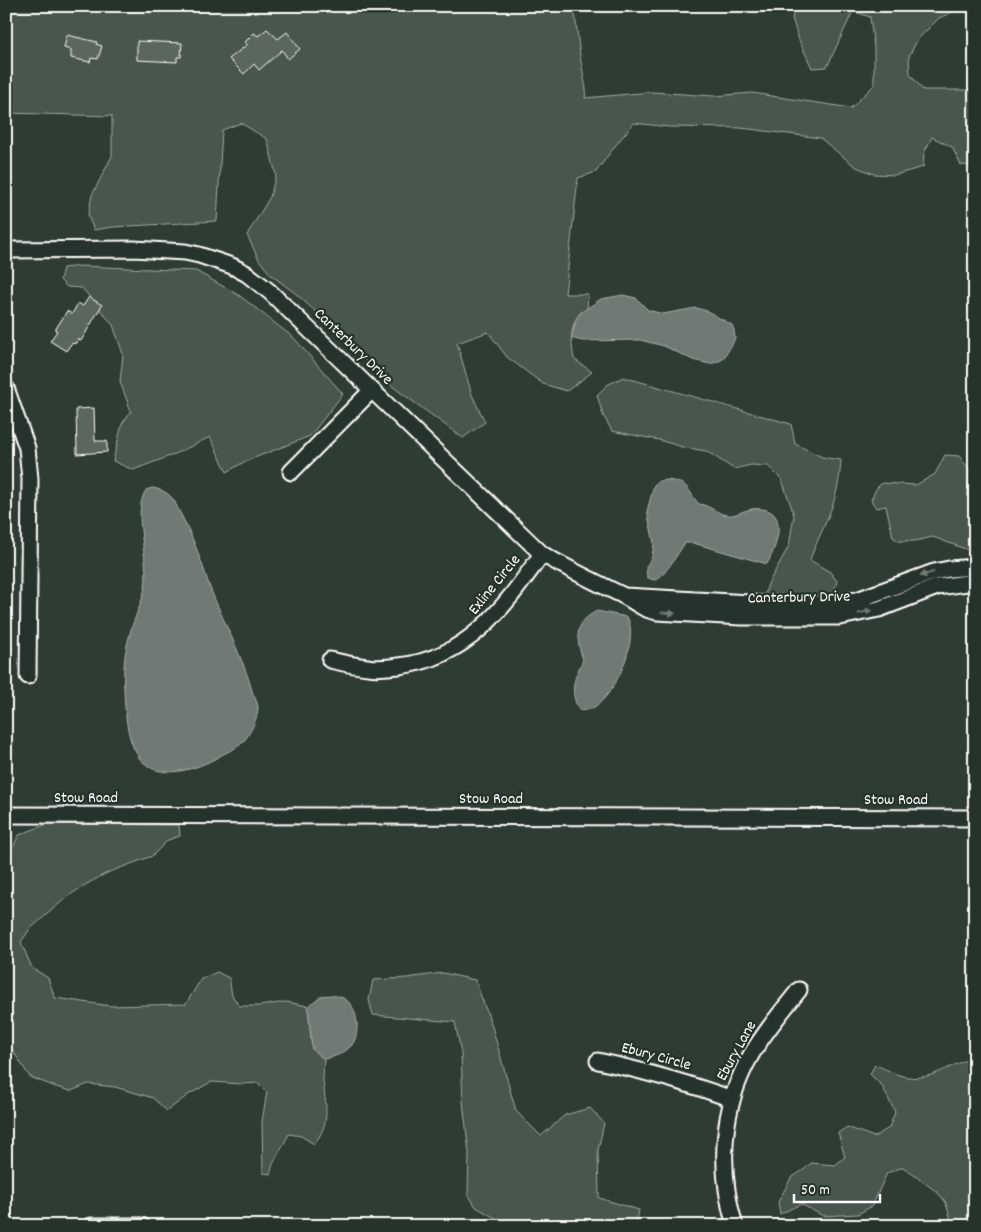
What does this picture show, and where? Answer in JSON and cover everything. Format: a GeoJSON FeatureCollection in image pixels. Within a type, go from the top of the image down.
{"type":"FeatureCollection","features":[{"type":"Feature","properties":{"kind":"street","name":"Canterbury Drive"},"geometry":{"type":"LineString","coordinates":[[6,250],[134,249],[185,252],[220,261],[247,274],[259,282],[542,554],[572,572],[624,596],[693,608],[828,611],[861,614],[937,587],[975,582]]}},
{"type":"Feature","properties":{"kind":"street"},"geometry":{"type":"LineString","coordinates":[[6,388],[23,436],[29,460],[28,676]]}},
{"type":"Feature","properties":{"kind":"street"},"geometry":{"type":"LineString","coordinates":[[291,472],[372,390]]}},
{"type":"Feature","properties":{"kind":"street","name":"Exline Circle"},"geometry":{"type":"LineString","coordinates":[[330,660],[369,668],[387,668],[411,665],[443,654],[475,635],[496,615],[542,554]]}},
{"type":"Feature","properties":{"kind":"street","name":"Canterbury Drive"},"geometry":{"type":"LineString","coordinates":[[828,611],[934,572],[949,568],[975,567]]}},
{"type":"Feature","properties":{"kind":"street","name":"Stow Road"},"geometry":{"type":"LineString","coordinates":[[6,815],[975,818]]}},
{"type":"Feature","properties":{"kind":"street","name":"Ebury Lane"},"geometry":{"type":"LineString","coordinates":[[735,1226],[724,1173],[725,1139],[732,1099],[740,1075],[751,1054],[767,1029],[799,990]]}},
{"type":"Feature","properties":{"kind":"street","name":"Ebury Circle"},"geometry":{"type":"LineString","coordinates":[[598,1061],[648,1072],[704,1088],[732,1099]]}},
{"type":"Feature","properties":{"kind":"street"},"geometry":{"type":"LineString","coordinates":[[91,1226],[142,1226]]}},
{"type":"Feature","properties":{"kind":"shaded area"},"geometry":{"type":"Polygon","coordinates":[[[6,6],[96,6],[120,12],[152,12],[188,6],[574,6],[586,89],[585,98],[651,92],[714,96],[752,93],[851,108],[874,85],[874,48],[870,17],[853,11],[827,67],[812,68],[799,40],[792,18],[796,6],[966,6],[939,18],[918,39],[909,56],[910,74],[923,90],[975,90],[975,161],[974,166],[961,165],[952,147],[932,137],[924,153],[923,167],[895,175],[874,174],[856,167],[820,138],[741,128],[669,127],[634,123],[596,172],[578,178],[565,294],[588,294],[587,310],[581,314],[574,325],[572,345],[574,359],[592,372],[567,391],[543,384],[507,357],[488,332],[457,343],[472,395],[485,422],[463,438],[385,381],[334,328],[295,293],[271,275],[259,260],[247,235],[270,197],[276,175],[267,139],[241,123],[222,130],[217,221],[113,227],[94,230],[88,216],[92,195],[112,156],[112,116],[6,113],[6,6]]]}},
{"type":"Feature","properties":{"kind":"shaded area"},"geometry":{"type":"Polygon","coordinates":[[[81,266],[196,271],[240,296],[294,338],[343,394],[310,436],[244,462],[227,472],[210,437],[173,455],[133,470],[113,461],[122,424],[131,411],[120,382],[123,354],[113,325],[82,288],[67,287],[60,280],[63,268],[81,266]]]}},
{"type":"Feature","properties":{"kind":"shaded area"},"geometry":{"type":"Polygon","coordinates":[[[623,295],[636,298],[648,310],[663,314],[696,308],[707,311],[732,325],[735,338],[723,359],[710,364],[693,360],[664,346],[640,340],[582,341],[571,338],[576,319],[580,313],[601,299],[623,295]]]}},
{"type":"Feature","properties":{"kind":"shaded area"},"geometry":{"type":"Polygon","coordinates":[[[623,377],[791,424],[795,444],[822,457],[841,460],[839,482],[831,510],[810,560],[830,572],[837,581],[833,597],[764,597],[768,584],[789,546],[794,515],[782,480],[768,466],[751,465],[734,469],[706,451],[612,431],[603,415],[597,395],[607,385],[623,377]]]}},
{"type":"Feature","properties":{"kind":"shaded area"},"geometry":{"type":"Polygon","coordinates":[[[945,455],[959,456],[969,469],[968,550],[933,537],[915,541],[898,541],[893,537],[886,506],[876,508],[871,500],[876,489],[882,483],[916,485],[935,474],[945,455]]]}},
{"type":"Feature","properties":{"kind":"shaded area"},"geometry":{"type":"Polygon","coordinates":[[[668,480],[681,483],[688,488],[699,504],[708,506],[723,514],[732,515],[749,509],[762,509],[771,512],[776,517],[778,532],[774,550],[767,564],[693,543],[685,543],[658,579],[654,580],[647,577],[646,567],[652,557],[654,543],[647,511],[654,485],[659,481],[668,480]]]}},
{"type":"Feature","properties":{"kind":"shaded area"},"geometry":{"type":"Polygon","coordinates":[[[152,488],[163,491],[170,496],[184,520],[196,547],[214,599],[244,666],[258,706],[253,726],[241,744],[211,761],[189,769],[166,772],[155,770],[146,765],[134,749],[126,715],[124,683],[127,643],[145,587],[146,575],[140,511],[146,490],[152,488]]]}},
{"type":"Feature","properties":{"kind":"shaded area"},"geometry":{"type":"Polygon","coordinates":[[[597,611],[627,617],[630,628],[630,643],[619,676],[610,690],[600,702],[590,709],[579,710],[573,691],[575,679],[583,660],[578,632],[584,621],[597,611]]]}},
{"type":"Feature","properties":{"kind":"shaded area"},"geometry":{"type":"Polygon","coordinates":[[[47,824],[179,825],[180,836],[168,840],[152,856],[107,873],[85,885],[67,897],[30,929],[21,942],[32,968],[48,978],[55,998],[111,1006],[186,1004],[201,979],[217,972],[229,978],[232,995],[239,1006],[259,1006],[286,1002],[308,1006],[312,1049],[324,1059],[323,1080],[326,1105],[323,1128],[314,1144],[301,1136],[289,1134],[273,1164],[270,1174],[263,1173],[262,1121],[267,1092],[258,1083],[211,1082],[188,1095],[167,1111],[153,1098],[115,1087],[88,1084],[71,1091],[30,1077],[9,1045],[6,1033],[6,861],[19,835],[47,824]]]}},
{"type":"Feature","properties":{"kind":"shaded area"},"geometry":{"type":"Polygon","coordinates":[[[443,973],[475,980],[491,1023],[516,1111],[541,1136],[565,1115],[590,1108],[604,1123],[598,1150],[599,1198],[639,1210],[636,1226],[499,1226],[497,1219],[476,1207],[468,1194],[469,1153],[463,1102],[461,1053],[455,1022],[373,1015],[369,1000],[373,980],[443,973]]]}},
{"type":"Feature","properties":{"kind":"shaded area"},"geometry":{"type":"Polygon","coordinates":[[[331,995],[343,998],[352,1006],[355,1013],[357,1033],[352,1045],[346,1050],[336,1056],[324,1059],[312,1049],[308,1006],[321,996],[331,995]]]}},
{"type":"Feature","properties":{"kind":"shaded area"},"geometry":{"type":"Polygon","coordinates":[[[975,1057],[975,1226],[953,1226],[945,1201],[937,1192],[903,1167],[887,1173],[872,1206],[858,1214],[823,1216],[801,1204],[780,1214],[778,1202],[791,1178],[811,1163],[835,1165],[845,1157],[838,1133],[847,1127],[874,1137],[889,1128],[895,1112],[882,1086],[870,1074],[875,1065],[900,1075],[917,1078],[934,1074],[975,1057]]]}},
{"type":"Feature","properties":{"kind":"building"},"geometry":{"type":"Polygon","coordinates":[[[267,29],[278,39],[287,32],[300,49],[288,59],[282,50],[259,70],[254,64],[244,74],[229,59],[247,45],[245,42],[254,33],[258,36],[267,29]]]}},
{"type":"Feature","properties":{"kind":"building"},"geometry":{"type":"Polygon","coordinates":[[[67,35],[97,42],[96,44],[102,46],[98,59],[91,58],[90,62],[71,58],[71,50],[64,48],[67,35]]]}},
{"type":"Feature","properties":{"kind":"building"},"geometry":{"type":"Polygon","coordinates":[[[137,41],[182,43],[181,57],[177,57],[177,62],[137,60],[137,41]]]}},
{"type":"Feature","properties":{"kind":"building"},"geometry":{"type":"Polygon","coordinates":[[[89,297],[102,305],[81,341],[78,339],[66,351],[50,341],[67,311],[72,314],[78,303],[83,306],[89,297]]]}},
{"type":"Feature","properties":{"kind":"building"},"geometry":{"type":"Polygon","coordinates":[[[94,408],[95,441],[107,441],[107,452],[77,454],[76,409],[94,408]]]}}]}
